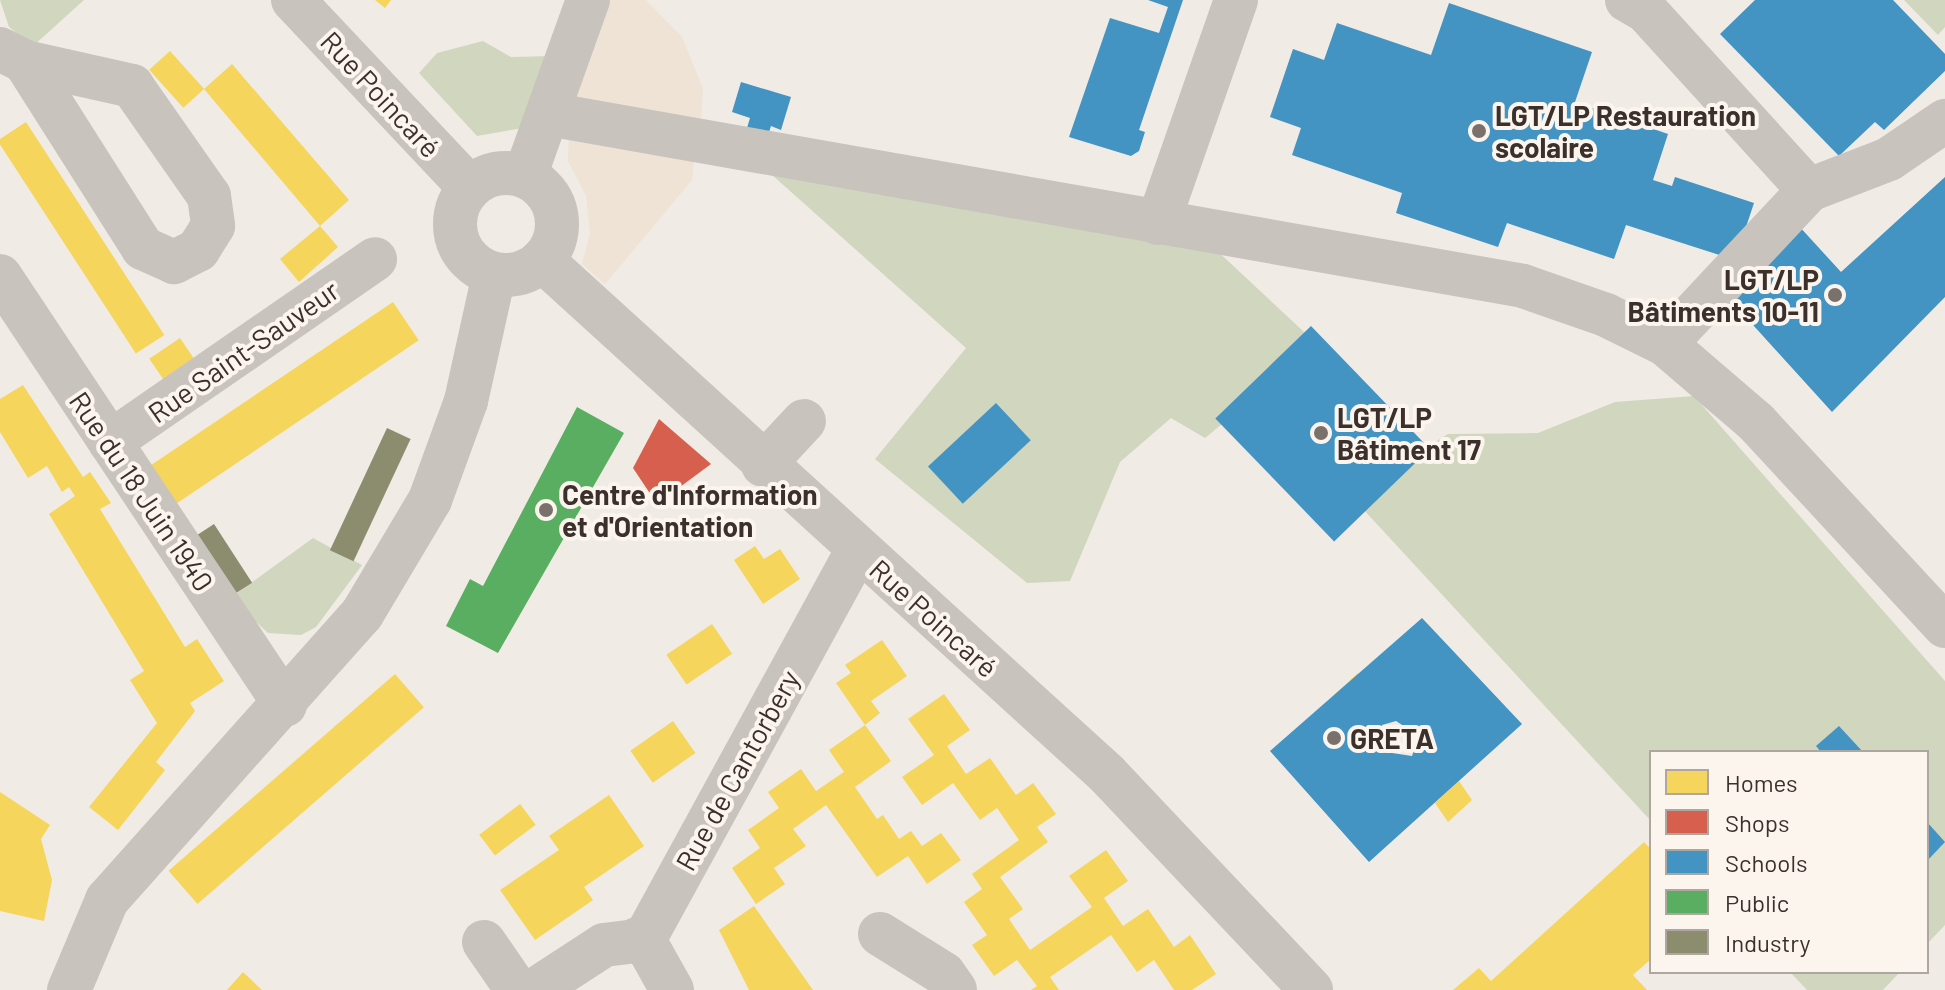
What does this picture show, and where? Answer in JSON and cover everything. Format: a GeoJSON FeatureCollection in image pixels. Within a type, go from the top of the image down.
{"type":"FeatureCollection","features":[{"type":"Feature","properties":{"kind":"street","name":"Rue Poincaré"},"geometry":{"type":"LineString","coordinates":[[293,0],[469,187]]}},
{"type":"Feature","properties":{"kind":"street"},"geometry":{"type":"LineString","coordinates":[[525,176],[588,0]]}},
{"type":"Feature","properties":{"kind":"street"},"geometry":{"type":"LineString","coordinates":[[1158,223],[1236,0]]}},
{"type":"Feature","properties":{"kind":"street"},"geometry":{"type":"LineString","coordinates":[[1627,0],[1646,11],[1809,190]]}},
{"type":"Feature","properties":{"kind":"street"},"geometry":{"type":"LineString","coordinates":[[13,56],[132,86],[209,196],[213,226],[198,250],[174,262],[143,248],[13,56]]}},
{"type":"Feature","properties":{"kind":"street"},"geometry":{"type":"LineString","coordinates":[[548,114],[1523,286],[1665,344],[1756,422],[1945,626]]}},
{"type":"Feature","properties":{"kind":"street"},"geometry":{"type":"LineString","coordinates":[[1665,344],[1809,190],[1889,159],[1945,121]]}},
{"type":"Feature","properties":{"kind":"street"},"geometry":{"type":"LineString","coordinates":[[495,173],[525,176],[556,214],[542,260],[528,271],[494,275],[467,259],[454,230],[469,187],[495,173]]}},
{"type":"Feature","properties":{"kind":"street","name":"Rue Saint-Sauveur"},"geometry":{"type":"LineString","coordinates":[[110,442],[375,259]]}},
{"type":"Feature","properties":{"kind":"street","name":"Rue Poincaré"},"geometry":{"type":"LineString","coordinates":[[542,260],[763,465],[1107,774],[1311,990]]}},
{"type":"Feature","properties":{"kind":"street"},"geometry":{"type":"LineString","coordinates":[[69,990],[107,900],[170,821],[285,705],[362,614],[430,500],[466,401],[494,275]]}},
{"type":"Feature","properties":{"kind":"street","name":"Rue du 18 Juin 1940"},"geometry":{"type":"LineString","coordinates":[[0,276],[285,705]]}},
{"type":"Feature","properties":{"kind":"street"},"geometry":{"type":"LineString","coordinates":[[763,465],[804,421]]}},
{"type":"Feature","properties":{"kind":"street","name":"Rue de Cantorbery"},"geometry":{"type":"LineString","coordinates":[[640,940],[858,549]]}},
{"type":"Feature","properties":{"kind":"street"},"geometry":{"type":"LineString","coordinates":[[880,934],[944,974],[955,990]]}},
{"type":"Feature","properties":{"kind":"street"},"geometry":{"type":"LineString","coordinates":[[535,990],[604,945],[640,940],[672,990]]}},
{"type":"Feature","properties":{"kind":"street"},"geometry":{"type":"LineString","coordinates":[[484,942],[517,990]]}},
{"type":"Feature","properties":{"kind":"green space"},"geometry":{"type":"Polygon","coordinates":[[[0,0],[84,0],[33,46],[9,27],[0,0]]]}},
{"type":"Feature","properties":{"kind":"green space"},"geometry":{"type":"Polygon","coordinates":[[[1904,0],[1945,0],[1945,27],[1938,35],[1904,0]]]}},
{"type":"Feature","properties":{"kind":"green space"},"geometry":{"type":"Polygon","coordinates":[[[483,41],[511,57],[555,56],[523,128],[477,136],[419,73],[437,53],[483,41]]]}},
{"type":"Feature","properties":{"kind":"green space"},"geometry":{"type":"Polygon","coordinates":[[[771,174],[1212,246],[1318,345],[1205,438],[1171,418],[1120,462],[1070,581],[1027,583],[875,459],[966,348],[771,174]]]}},
{"type":"Feature","properties":{"kind":"green space"},"geometry":{"type":"Polygon","coordinates":[[[1694,396],[1945,681],[1945,925],[1929,942],[1929,750],[1649,750],[1649,819],[1350,495],[1448,434],[1538,433],[1615,402],[1694,396]]]}},
{"type":"Feature","properties":{"kind":"green space"},"geometry":{"type":"Polygon","coordinates":[[[313,538],[362,565],[316,627],[301,635],[268,633],[230,598],[313,538]]]}},
{"type":"Feature","properties":{"kind":"green space"},"geometry":{"type":"Polygon","coordinates":[[[1792,974],[1898,974],[1883,990],[1807,990],[1792,974]]]}},
{"type":"Feature","properties":{"kind":"shaded area"},"geometry":{"type":"Polygon","coordinates":[[[599,0],[646,0],[682,37],[703,89],[700,134],[566,105],[599,0]]]}},
{"type":"Feature","properties":{"kind":"shaded area"},"geometry":{"type":"Polygon","coordinates":[[[569,124],[695,148],[692,180],[605,284],[582,264],[590,233],[586,196],[568,161],[569,124]]]}},
{"type":"Feature","properties":{"kind":"building: Homes"},"geometry":{"type":"Polygon","coordinates":[[[375,0],[391,0],[385,8],[375,0]]]}},
{"type":"Feature","properties":{"kind":"building: Homes"},"geometry":{"type":"Polygon","coordinates":[[[170,51],[204,89],[183,108],[149,70],[170,51]]]}},
{"type":"Feature","properties":{"kind":"building: Homes"},"geometry":{"type":"Polygon","coordinates":[[[232,64],[349,200],[320,226],[204,89],[232,64]]]}},
{"type":"Feature","properties":{"kind":"building: Homes"},"geometry":{"type":"Polygon","coordinates":[[[26,122],[164,335],[136,354],[0,144],[0,139],[26,122]]]}},
{"type":"Feature","properties":{"kind":"building: Homes"},"geometry":{"type":"Polygon","coordinates":[[[320,226],[338,247],[299,282],[280,259],[320,226]]]}},
{"type":"Feature","properties":{"kind":"building: Homes"},"geometry":{"type":"Polygon","coordinates":[[[393,302],[419,340],[172,506],[147,468],[393,302]]]}},
{"type":"Feature","properties":{"kind":"building: Homes"},"geometry":{"type":"Polygon","coordinates":[[[180,338],[196,362],[166,383],[149,359],[180,338]]]}},
{"type":"Feature","properties":{"kind":"building: Homes"},"geometry":{"type":"Polygon","coordinates":[[[23,385],[83,477],[90,472],[111,503],[100,509],[185,647],[197,639],[224,681],[190,703],[195,711],[156,762],[165,770],[118,830],[89,807],[157,723],[130,680],[144,671],[49,514],[75,496],[69,487],[62,492],[47,466],[28,478],[0,432],[0,399],[23,385]]]}},
{"type":"Feature","properties":{"kind":"building: Homes"},"geometry":{"type":"Polygon","coordinates":[[[755,546],[764,559],[780,549],[800,579],[763,604],[734,560],[755,546]]]}},
{"type":"Feature","properties":{"kind":"building: Homes"},"geometry":{"type":"Polygon","coordinates":[[[712,624],[732,654],[687,685],[666,655],[712,624]]]}},
{"type":"Feature","properties":{"kind":"building: Homes"},"geometry":{"type":"Polygon","coordinates":[[[882,640],[907,676],[871,701],[880,713],[865,725],[836,683],[851,673],[845,665],[882,640]]]}},
{"type":"Feature","properties":{"kind":"building: Homes"},"geometry":{"type":"Polygon","coordinates":[[[1358,673],[1360,678],[1335,700],[1334,695],[1358,673]]]}},
{"type":"Feature","properties":{"kind":"building: Homes"},"geometry":{"type":"Polygon","coordinates":[[[395,674],[424,707],[197,904],[169,871],[395,674]]]}},
{"type":"Feature","properties":{"kind":"building: Homes"},"geometry":{"type":"Polygon","coordinates":[[[944,694],[970,730],[947,746],[966,774],[990,758],[1016,795],[1033,783],[1056,814],[1037,827],[1048,842],[1000,877],[1023,909],[1009,919],[1030,950],[1092,907],[1069,876],[1106,850],[1128,881],[1104,898],[1123,926],[1148,909],[1174,947],[1190,935],[1216,974],[1192,990],[1174,990],[1154,960],[1137,972],[1111,935],[1050,977],[1059,990],[1031,990],[1037,986],[1017,960],[994,976],[972,945],[987,935],[964,902],[982,889],[972,874],[1019,840],[997,808],[980,820],[953,783],[922,805],[902,777],[934,755],[908,719],[944,694]]]}},
{"type":"Feature","properties":{"kind":"building: Homes"},"geometry":{"type":"Polygon","coordinates":[[[673,721],[695,753],[653,783],[630,751],[673,721]]]}},
{"type":"Feature","properties":{"kind":"building: Homes"},"geometry":{"type":"Polygon","coordinates":[[[865,725],[891,761],[855,787],[877,819],[883,815],[899,839],[911,831],[922,846],[941,833],[961,860],[927,884],[908,856],[877,877],[826,805],[793,829],[806,846],[774,868],[785,884],[756,904],[732,868],[760,848],[748,830],[779,808],[768,792],[801,769],[816,791],[844,772],[829,750],[865,725]]]}},
{"type":"Feature","properties":{"kind":"building: Homes"},"geometry":{"type":"Polygon","coordinates":[[[1459,781],[1472,800],[1448,822],[1435,803],[1459,781]]]}},
{"type":"Feature","properties":{"kind":"building: Homes"},"geometry":{"type":"Polygon","coordinates":[[[0,792],[50,825],[41,839],[52,880],[44,921],[0,911],[0,792]]]}},
{"type":"Feature","properties":{"kind":"building: Homes"},"geometry":{"type":"Polygon","coordinates":[[[609,795],[644,846],[584,887],[593,900],[535,940],[500,890],[559,850],[549,836],[609,795]]]}},
{"type":"Feature","properties":{"kind":"building: Homes"},"geometry":{"type":"Polygon","coordinates":[[[520,804],[536,825],[495,855],[479,835],[520,804]]]}},
{"type":"Feature","properties":{"kind":"building: Homes"},"geometry":{"type":"Polygon","coordinates":[[[1644,842],[1649,847],[1649,961],[1633,975],[1647,990],[1453,990],[1479,968],[1491,981],[1644,842]]]}},
{"type":"Feature","properties":{"kind":"building: Homes"},"geometry":{"type":"Polygon","coordinates":[[[754,906],[813,990],[749,990],[719,930],[754,906]]]}},
{"type":"Feature","properties":{"kind":"building: Homes"},"geometry":{"type":"Polygon","coordinates":[[[243,972],[262,990],[227,990],[243,972]]]}},
{"type":"Feature","properties":{"kind":"building: Shops"},"geometry":{"type":"Polygon","coordinates":[[[659,419],[711,464],[657,504],[633,468],[659,419]]]}},
{"type":"Feature","properties":{"kind":"building: Schools"},"geometry":{"type":"Polygon","coordinates":[[[1148,0],[1183,0],[1139,130],[1145,132],[1139,151],[1131,156],[1069,137],[1110,18],[1159,33],[1168,7],[1148,0]]]}},
{"type":"Feature","properties":{"kind":"building: Schools"},"geometry":{"type":"Polygon","coordinates":[[[1755,0],[1893,0],[1945,54],[1945,71],[1884,130],[1875,122],[1839,156],[1720,34],[1755,0]]]}},
{"type":"Feature","properties":{"kind":"building: Schools","name":"LGT/LP Restauration scolaire"},"geometry":{"type":"Polygon","coordinates":[[[1449,3],[1592,52],[1575,102],[1668,134],[1653,180],[1672,186],[1675,177],[1754,203],[1735,260],[1626,225],[1614,259],[1507,223],[1498,247],[1396,213],[1402,193],[1292,155],[1301,128],[1270,117],[1293,49],[1324,60],[1337,23],[1431,55],[1449,3]]]}},
{"type":"Feature","properties":{"kind":"building: Schools"},"geometry":{"type":"Polygon","coordinates":[[[741,82],[791,97],[781,130],[771,126],[768,135],[747,128],[750,118],[732,112],[741,82]]]}},
{"type":"Feature","properties":{"kind":"building: Schools","name":"LGT/LP Bâtiments 10-11"},"geometry":{"type":"Polygon","coordinates":[[[1945,177],[1945,297],[1832,412],[1724,293],[1798,225],[1841,272],[1945,177]]]}},
{"type":"Feature","properties":{"kind":"building: Schools","name":"LGT/LP Bâtiment 17"},"geometry":{"type":"Polygon","coordinates":[[[1311,326],[1430,449],[1334,541],[1215,418],[1311,326]]]}},
{"type":"Feature","properties":{"kind":"building: Schools"},"geometry":{"type":"Polygon","coordinates":[[[996,403],[1031,440],[963,504],[928,466],[996,403]]]}},
{"type":"Feature","properties":{"kind":"building: Schools","name":"GRETA"},"geometry":{"type":"Polygon","coordinates":[[[1422,618],[1522,724],[1369,862],[1270,751],[1422,618]],[[1396,721],[1382,725],[1383,740],[1392,753],[1412,756],[1419,736],[1396,721]]]}},
{"type":"Feature","properties":{"kind":"building: Schools"},"geometry":{"type":"Polygon","coordinates":[[[1839,726],[1861,750],[1819,750],[1816,746],[1839,726]]]}},
{"type":"Feature","properties":{"kind":"building: Schools"},"geometry":{"type":"Polygon","coordinates":[[[1929,824],[1945,842],[1929,859],[1929,824]]]}},
{"type":"Feature","properties":{"kind":"building: Public"},"geometry":{"type":"Polygon","coordinates":[[[577,407],[624,433],[498,653],[446,626],[470,579],[483,586],[577,407]]]}},
{"type":"Feature","properties":{"kind":"building: Industry"},"geometry":{"type":"Polygon","coordinates":[[[387,428],[411,439],[354,561],[330,550],[387,428]]]}},
{"type":"Feature","properties":{"kind":"building: Industry"},"geometry":{"type":"Polygon","coordinates":[[[214,524],[252,583],[230,597],[192,538],[214,524]]]}},
{"type":"Feature","properties":{"kind":"place","name":"LGT/LP Restauration scolaire"},"geometry":{"type":"Point","coordinates":[1479,131]}},
{"type":"Feature","properties":{"kind":"place","name":"LGT/LP Bâtiments 10-11"},"geometry":{"type":"Point","coordinates":[1835,295]}},
{"type":"Feature","properties":{"kind":"place","name":"LGT/LP Bâtiment 17"},"geometry":{"type":"Point","coordinates":[1321,433]}},
{"type":"Feature","properties":{"kind":"place","name":"Centre d'Information et d'Orientation"},"geometry":{"type":"Point","coordinates":[546,510]}},
{"type":"Feature","properties":{"kind":"place","name":"GRETA"},"geometry":{"type":"Point","coordinates":[1334,738]}}]}
